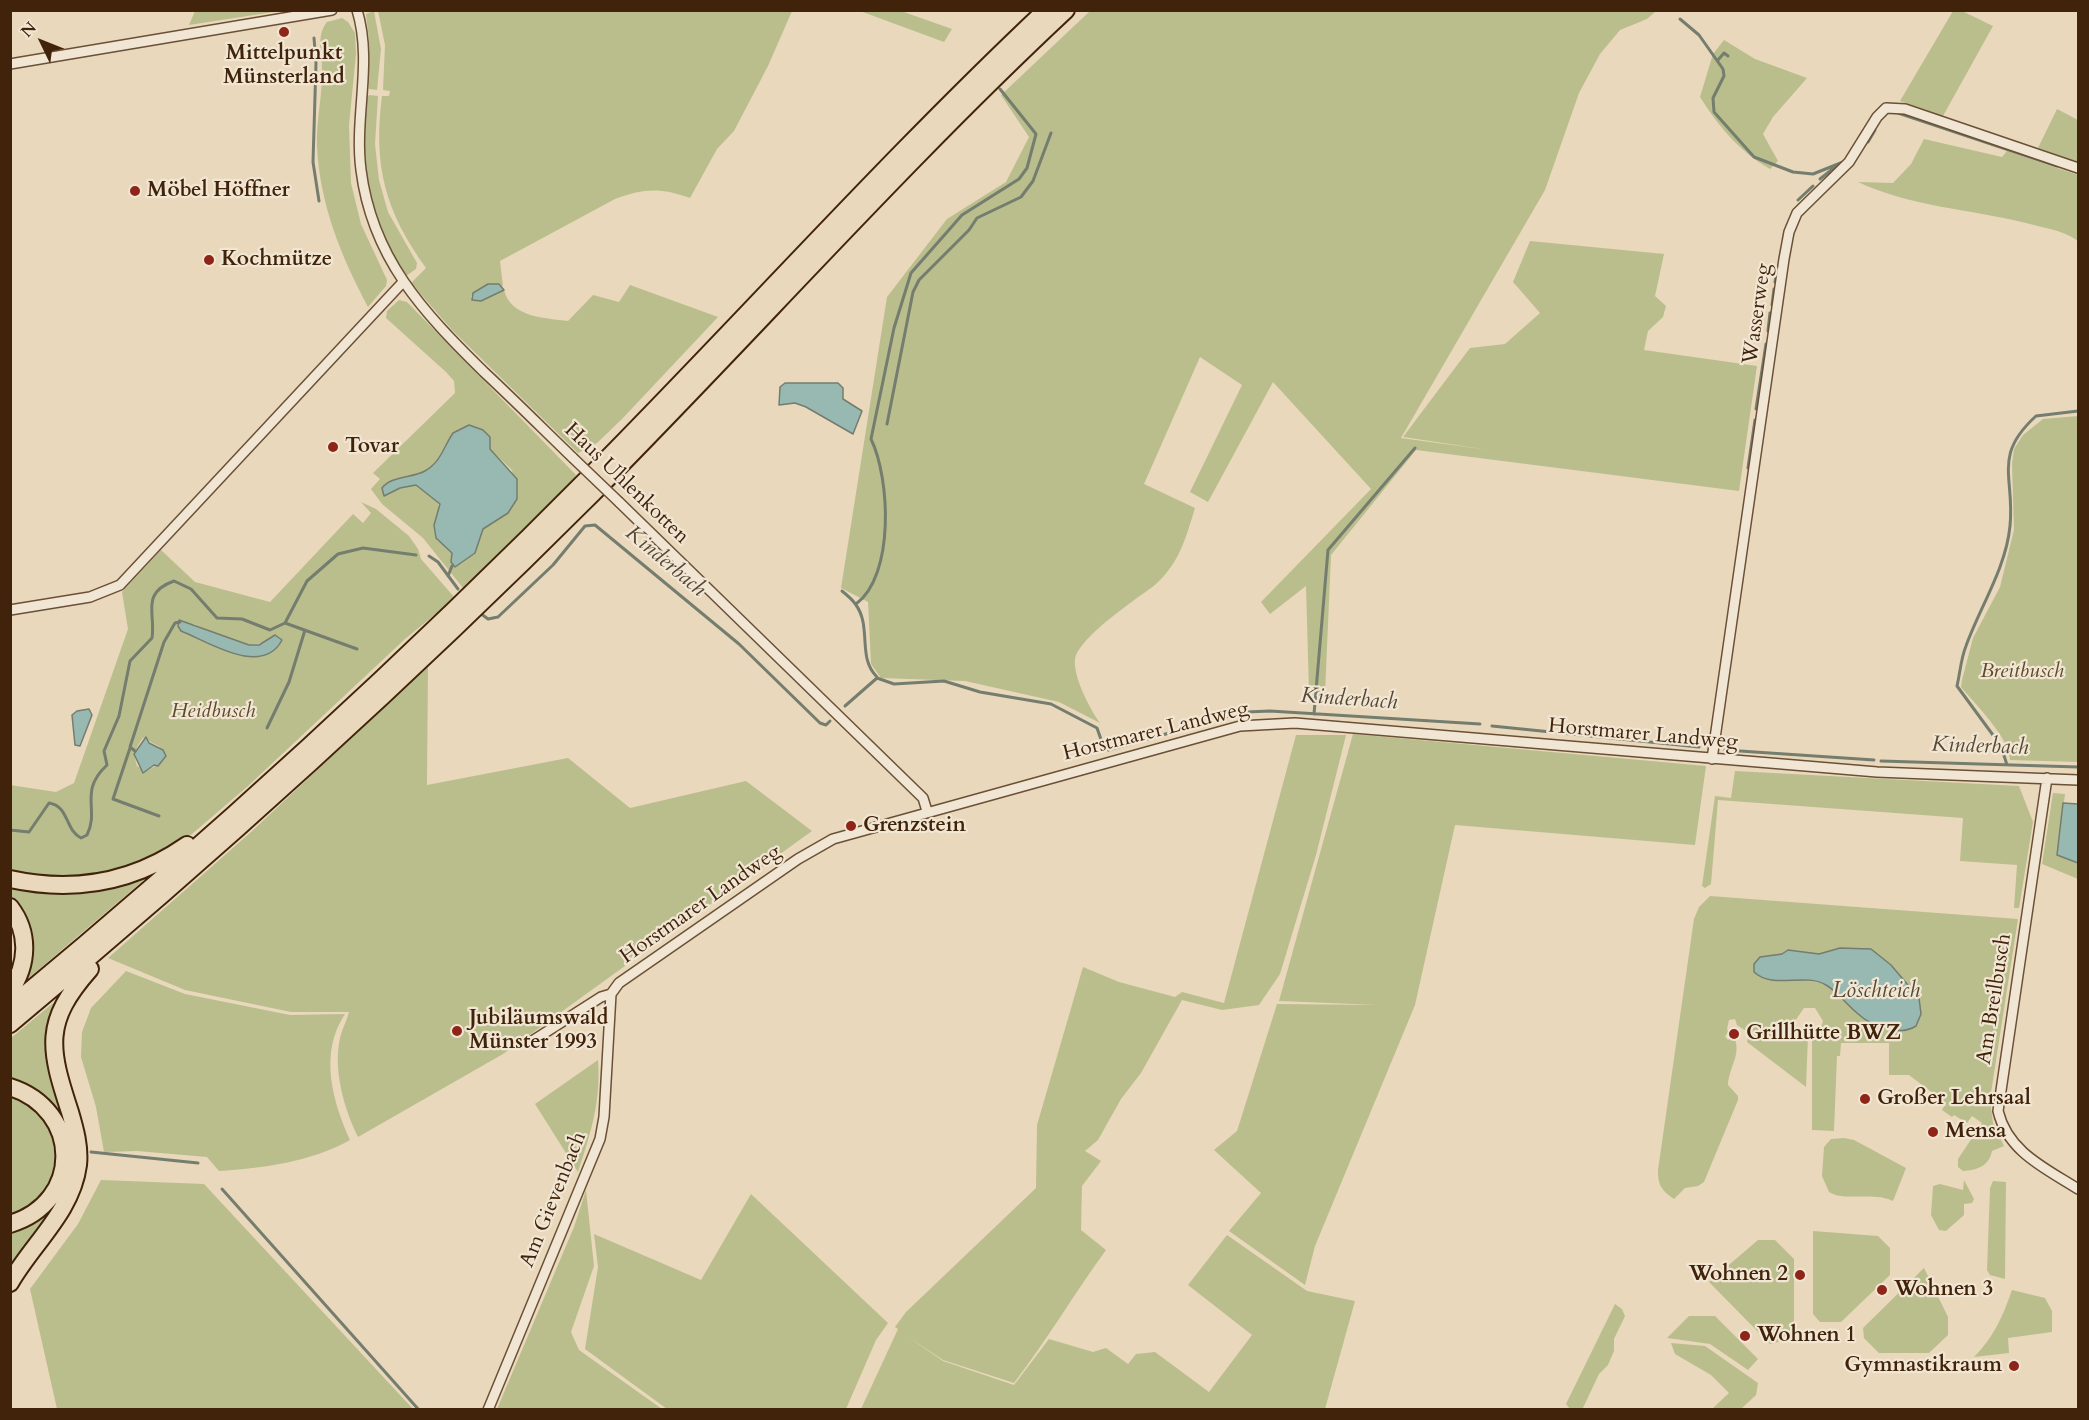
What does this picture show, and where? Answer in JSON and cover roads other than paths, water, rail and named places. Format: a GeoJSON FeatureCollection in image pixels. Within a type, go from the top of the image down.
{"type":"FeatureCollection","features":[{"type":"Feature","properties":{"kind":"highway"},"geometry":{"type":"LineString","coordinates":[[10,1007],[270,783],[426,637],[550,516],[946,109],[1046,10]]}},
{"type":"Feature","properties":{"kind":"highway"},"geometry":{"type":"LineString","coordinates":[[10,1024],[162,896],[331,745],[489,595],[671,413],[981,92],[1066,10]]}},
{"type":"Feature","properties":{"kind":"highway"},"geometry":{"type":"LineString","coordinates":[[10,879],[42,885],[73,886],[109,881],[138,872],[185,846],[224,814],[270,783]]}},
{"type":"Feature","properties":{"kind":"highway"},"geometry":{"type":"LineString","coordinates":[[10,1283],[60,1212],[72,1188],[78,1166],[75,1129],[54,1051],[55,1028],[62,1006],[90,969],[162,896]]}},
{"type":"Feature","properties":{"kind":"highway"},"geometry":{"type":"LineString","coordinates":[[10,907],[21,927],[25,949],[22,967],[10,991]]}},
{"type":"Feature","properties":{"kind":"highway"},"geometry":{"type":"LineString","coordinates":[[10,1087],[33,1097],[52,1115],[60,1129],[64,1151],[62,1176],[49,1203],[33,1216],[10,1224]]}},
{"type":"Feature","properties":{"kind":"street"},"geometry":{"type":"LineString","coordinates":[[10,64],[332,10]]}},
{"type":"Feature","properties":{"kind":"street","name":"Haus Uhlenkotten"},"geometry":{"type":"LineString","coordinates":[[357,10],[363,39],[358,128],[362,180],[376,232],[403,282],[438,327],[923,798],[927,811]]}},
{"type":"Feature","properties":{"kind":"street","name":"Wasserweg"},"geometry":{"type":"LineString","coordinates":[[1712,759],[1784,259],[1791,226],[1797,213],[1850,162],[1877,117],[1886,108],[1905,109],[2079,168]]}},
{"type":"Feature","properties":{"kind":"street"},"geometry":{"type":"LineString","coordinates":[[10,610],[90,597],[120,585],[403,282]]}},
{"type":"Feature","properties":{"kind":"street","name":"Horstmarer Landweg"},"geometry":{"type":"LineString","coordinates":[[529,1043],[601,997],[611,994],[620,983],[815,849],[848,833],[1207,734],[1264,723],[1316,724],[1877,772],[2079,780]]}},
{"type":"Feature","properties":{"kind":"street","name":"Am Breilbusch"},"geometry":{"type":"LineString","coordinates":[[2047,778],[1998,1111],[2001,1125],[2017,1148],[2079,1189]]}},
{"type":"Feature","properties":{"kind":"street","name":"Am Gievenbach"},"geometry":{"type":"LineString","coordinates":[[488,1410],[600,1139],[605,1106],[611,994]]}},
{"type":"Feature","properties":{"kind":"water"},"geometry":{"type":"Polygon","coordinates":[[[488,284],[499,284],[504,290],[481,301],[472,300],[473,293],[488,284]]]}},
{"type":"Feature","properties":{"kind":"water"},"geometry":{"type":"Polygon","coordinates":[[[785,383],[838,383],[843,388],[843,399],[862,411],[853,434],[806,407],[795,403],[779,405],[780,387],[785,383]]]}},
{"type":"Feature","properties":{"kind":"water"},"geometry":{"type":"Polygon","coordinates":[[[469,425],[483,430],[490,437],[490,449],[517,479],[517,499],[508,513],[483,529],[475,553],[455,567],[451,562],[452,553],[436,538],[434,525],[440,504],[416,485],[400,488],[384,496],[382,488],[396,479],[425,471],[439,458],[453,433],[469,425]]]}},
{"type":"Feature","properties":{"kind":"water"},"geometry":{"type":"Polygon","coordinates":[[[179,620],[249,645],[259,645],[275,635],[282,640],[273,651],[261,656],[234,654],[181,631],[178,626],[179,620]]]}},
{"type":"Feature","properties":{"kind":"water"},"geometry":{"type":"Polygon","coordinates":[[[89,709],[92,715],[80,746],[75,745],[72,715],[77,711],[89,709]]]}},
{"type":"Feature","properties":{"kind":"water"},"geometry":{"type":"Polygon","coordinates":[[[146,737],[149,743],[163,750],[166,756],[158,766],[154,765],[143,773],[134,754],[146,737]]]}},
{"type":"Feature","properties":{"kind":"water"},"geometry":{"type":"Polygon","coordinates":[[[2063,803],[2078,804],[2078,863],[2057,855],[2063,803]]]}},
{"type":"Feature","properties":{"kind":"water","name":"Löschteich"},"geometry":{"type":"Polygon","coordinates":[[[1840,948],[1871,949],[1891,965],[1919,998],[1921,1014],[1916,1026],[1894,1030],[1877,1026],[1863,1018],[1834,991],[1818,981],[1770,980],[1754,972],[1754,964],[1760,957],[1782,954],[1788,950],[1819,954],[1840,948]]]}},
{"type":"Feature","properties":{"kind":"waterway"},"geometry":{"type":"LineString","coordinates":[[1680,19],[1699,35],[1723,69],[1724,76],[1713,98],[1714,112],[1754,157],[1793,172],[1813,174],[1843,162]]}},
{"type":"Feature","properties":{"kind":"waterway"},"geometry":{"type":"LineString","coordinates":[[314,38],[316,63],[313,162],[319,201]]}},
{"type":"Feature","properties":{"kind":"waterway"},"geometry":{"type":"LineString","coordinates":[[1718,60],[1724,53],[1728,56]]}},
{"type":"Feature","properties":{"kind":"waterway"},"geometry":{"type":"LineString","coordinates":[[856,604],[869,590],[883,549],[885,501],[882,477],[871,439],[894,328],[911,273],[962,215],[1019,179],[1027,168],[1036,134],[1000,89]]}},
{"type":"Feature","properties":{"kind":"waterway"},"geometry":{"type":"LineString","coordinates":[[1898,113],[2057,166]]}},
{"type":"Feature","properties":{"kind":"waterway"},"geometry":{"type":"LineString","coordinates":[[1868,142],[1875,130]]}},
{"type":"Feature","properties":{"kind":"waterway"},"geometry":{"type":"LineString","coordinates":[[887,424],[913,292],[919,280],[969,230],[977,218],[1021,197],[1033,181],[1051,133]]}},
{"type":"Feature","properties":{"kind":"waterway"},"geometry":{"type":"LineString","coordinates":[[1820,179],[1835,167]]}},
{"type":"Feature","properties":{"kind":"waterway"},"geometry":{"type":"LineString","coordinates":[[1798,200],[1813,186]]}},
{"type":"Feature","properties":{"kind":"waterway"},"geometry":{"type":"LineString","coordinates":[[1775,282],[1777,270]]}},
{"type":"Feature","properties":{"kind":"waterway"},"geometry":{"type":"LineString","coordinates":[[1772,305],[1774,289]]}},
{"type":"Feature","properties":{"kind":"waterway"},"geometry":{"type":"LineString","coordinates":[[1768,331],[1770,313]]}},
{"type":"Feature","properties":{"kind":"waterway"},"geometry":{"type":"LineString","coordinates":[[1756,409],[1766,344]]}},
{"type":"Feature","properties":{"kind":"waterway"},"geometry":{"type":"LineString","coordinates":[[2007,765],[2001,746],[1957,686],[1964,651],[1998,572],[2008,542],[2011,509],[2008,468],[2014,443],[2022,430],[2036,416],[2078,411]]}},
{"type":"Feature","properties":{"kind":"waterway"},"geometry":{"type":"LineString","coordinates":[[1748,468],[1755,420]]}},
{"type":"Feature","properties":{"kind":"waterway"},"geometry":{"type":"LineString","coordinates":[[1314,714],[1328,550],[1415,448]]}},
{"type":"Feature","properties":{"kind":"waterway","name":"Kinderbach"},"geometry":{"type":"LineString","coordinates":[[480,613],[488,619],[498,617],[553,565],[585,526],[595,525],[739,644],[820,723],[826,725],[830,721]]}},
{"type":"Feature","properties":{"kind":"waterway","name":"Kinderbach"},"geometry":{"type":"LineString","coordinates":[[10,830],[29,832],[49,803],[64,813],[76,834],[81,838],[87,835],[92,817],[91,792],[98,775],[107,765],[104,751],[119,716],[130,661],[152,638],[153,598],[163,586],[174,581],[191,589],[217,618],[242,619],[270,630],[285,623],[307,581],[338,554],[363,548],[416,555]]}},
{"type":"Feature","properties":{"kind":"waterway","name":"Kinderbach"},"geometry":{"type":"LineString","coordinates":[[429,556],[438,562],[458,589]]}},
{"type":"Feature","properties":{"kind":"waterway"},"geometry":{"type":"LineString","coordinates":[[448,576],[452,566]]}},
{"type":"Feature","properties":{"kind":"waterway"},"geometry":{"type":"LineString","coordinates":[[842,591],[853,601],[861,614],[868,661],[877,677]]}},
{"type":"Feature","properties":{"kind":"waterway"},"geometry":{"type":"LineString","coordinates":[[135,751],[130,747],[164,642],[175,623],[180,622]]}},
{"type":"Feature","properties":{"kind":"waterway"},"geometry":{"type":"LineString","coordinates":[[285,623],[357,649]]}},
{"type":"Feature","properties":{"kind":"waterway"},"geometry":{"type":"LineString","coordinates":[[267,728],[289,682],[305,630]]}},
{"type":"Feature","properties":{"kind":"waterway","name":"Kinderbach"},"geometry":{"type":"LineString","coordinates":[[845,706],[877,678],[894,684],[944,681],[980,692],[1051,704],[1097,728],[1104,748],[1108,750],[1209,722]]}},
{"type":"Feature","properties":{"kind":"waterway","name":"Kinderbach"},"geometry":{"type":"LineString","coordinates":[[1217,719],[1246,712],[1270,711],[1480,724]]}},
{"type":"Feature","properties":{"kind":"waterway","name":"Kinderbach"},"geometry":{"type":"LineString","coordinates":[[1492,726],[1699,747]]}},
{"type":"Feature","properties":{"kind":"waterway"},"geometry":{"type":"LineString","coordinates":[[130,748],[113,799],[159,816]]}},
{"type":"Feature","properties":{"kind":"waterway","name":"Kinderbach"},"geometry":{"type":"LineString","coordinates":[[1725,750],[1874,760]]}},
{"type":"Feature","properties":{"kind":"waterway","name":"Kinderbach"},"geometry":{"type":"LineString","coordinates":[[1881,761],[2078,767]]}},
{"type":"Feature","properties":{"kind":"waterway"},"geometry":{"type":"LineString","coordinates":[[91,1152],[198,1163]]}},
{"type":"Feature","properties":{"kind":"waterway"},"geometry":{"type":"LineString","coordinates":[[222,1189],[419,1410]]}},
{"type":"Feature","properties":{"kind":"place","name":"Mittelpunkt Münsterland"},"geometry":{"type":"Point","coordinates":[284,32]}},
{"type":"Feature","properties":{"kind":"place","name":"Möbel Höffner"},"geometry":{"type":"Point","coordinates":[135,191]}},
{"type":"Feature","properties":{"kind":"place","name":"Kochmütze"},"geometry":{"type":"Point","coordinates":[209,260]}},
{"type":"Feature","properties":{"kind":"place","name":"Tovar"},"geometry":{"type":"Point","coordinates":[333,447]}},
{"type":"Feature","properties":{"kind":"place","name":"Grenzstein"},"geometry":{"type":"Point","coordinates":[851,826]}},
{"type":"Feature","properties":{"kind":"place","name":"Jubiläumswald Münster 1993"},"geometry":{"type":"Point","coordinates":[457,1031]}},
{"type":"Feature","properties":{"kind":"place","name":"Grillhütte BWZ"},"geometry":{"type":"Point","coordinates":[1734,1034]}},
{"type":"Feature","properties":{"kind":"place","name":"Großer Lehrsaal"},"geometry":{"type":"Point","coordinates":[1865,1099]}},
{"type":"Feature","properties":{"kind":"place","name":"Mensa"},"geometry":{"type":"Point","coordinates":[1933,1132]}},
{"type":"Feature","properties":{"kind":"place","name":"Wohnen 2"},"geometry":{"type":"Point","coordinates":[1800,1275]}},
{"type":"Feature","properties":{"kind":"place","name":"Wohnen 3"},"geometry":{"type":"Point","coordinates":[1882,1290]}},
{"type":"Feature","properties":{"kind":"place","name":"Wohnen 1"},"geometry":{"type":"Point","coordinates":[1745,1336]}},
{"type":"Feature","properties":{"kind":"place","name":"Gymnastikraum"},"geometry":{"type":"Point","coordinates":[2014,1366]}},
{"type":"Feature","properties":{"kind":"park label","name":"Breitbusch"},"geometry":{"type":"Point","coordinates":[2022,672]}},
{"type":"Feature","properties":{"kind":"park label","name":"Heidbusch"},"geometry":{"type":"Point","coordinates":[213,712]}}]}
